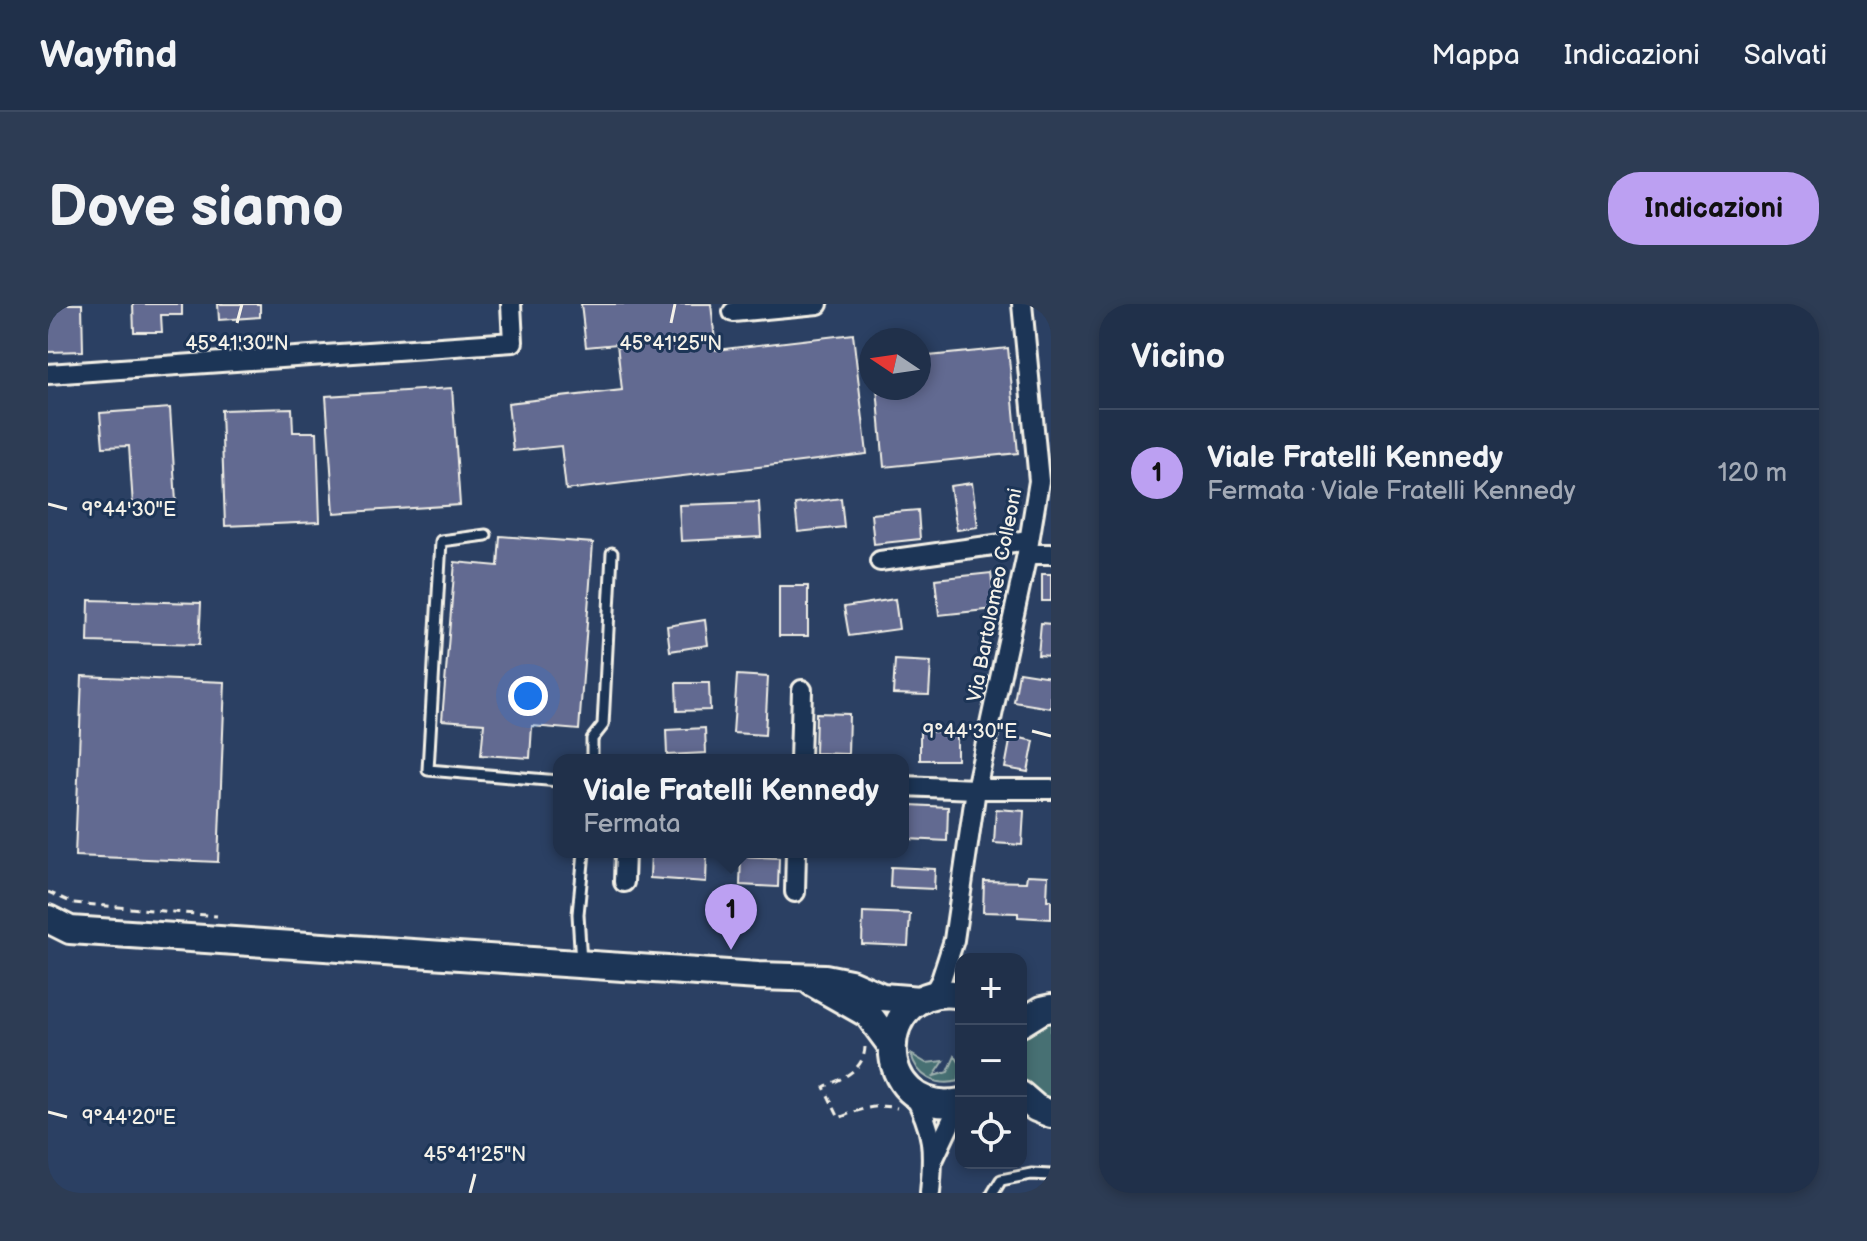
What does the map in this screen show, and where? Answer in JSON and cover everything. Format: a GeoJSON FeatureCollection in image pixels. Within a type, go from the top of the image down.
{"type":"FeatureCollection","features":[{"type":"Feature","properties":{"kind":"street"},"geometry":{"type":"LineString","coordinates":[[48,374],[513,342],[511,304]]}},
{"type":"Feature","properties":{"kind":"street"},"geometry":{"type":"LineString","coordinates":[[733,312],[818,304]]}},
{"type":"Feature","properties":{"kind":"street","name":"Via Bartolomeo Colleoni"},"geometry":{"type":"LineString","coordinates":[[954,940],[976,789],[1028,547],[1039,481],[1022,304]]}},
{"type":"Feature","properties":{"kind":"street"},"geometry":{"type":"LineString","coordinates":[[880,561],[1028,547],[1051,554]]}},
{"type":"Feature","properties":{"kind":"street"},"geometry":{"type":"LineString","coordinates":[[800,754],[802,690]]}},
{"type":"Feature","properties":{"kind":"street"},"geometry":{"type":"LineString","coordinates":[[909,786],[1051,789]]}},
{"type":"Feature","properties":{"kind":"street"},"geometry":{"type":"LineString","coordinates":[[624,882],[625,858]]}},
{"type":"Feature","properties":{"kind":"street"},"geometry":{"type":"LineString","coordinates":[[795,892],[796,858]]}},
{"type":"Feature","properties":{"kind":"street"},"geometry":{"type":"LineString","coordinates":[[55,930],[825,978],[850,983],[882,997],[955,995]]}},
{"type":"Feature","properties":{"kind":"street"},"geometry":{"type":"LineString","coordinates":[[954,940],[955,967]]}},
{"type":"Feature","properties":{"kind":"street"},"geometry":{"type":"LineString","coordinates":[[878,1044],[907,1009],[927,997],[941,980],[954,940]]}},
{"type":"Feature","properties":{"kind":"street"},"geometry":{"type":"LineString","coordinates":[[803,978],[868,1014],[878,1044],[896,1071],[908,1102],[928,1119],[933,1161],[930,1193]]}},
{"type":"Feature","properties":{"kind":"street"},"geometry":{"type":"LineString","coordinates":[[1027,1001],[1051,995]]}},
{"type":"Feature","properties":{"kind":"street"},"geometry":{"type":"LineString","coordinates":[[1027,1019],[1051,1008]]}},
{"type":"Feature","properties":{"kind":"street"},"geometry":{"type":"LineString","coordinates":[[1023,1097],[1036,1108],[1051,1114]]}},
{"type":"Feature","properties":{"kind":"street"},"geometry":{"type":"LineString","coordinates":[[908,1102],[955,1103]]}},
{"type":"Feature","properties":{"kind":"street"},"geometry":{"type":"LineString","coordinates":[[933,1161],[955,1114]]}},
{"type":"Feature","properties":{"kind":"street"},"geometry":{"type":"LineString","coordinates":[[1027,1114],[1051,1121]]}},
{"type":"Feature","properties":{"kind":"lane"},"geometry":{"type":"LineString","coordinates":[[486,535],[441,541],[428,770],[553,780]]}},
{"type":"Feature","properties":{"kind":"lane"},"geometry":{"type":"LineString","coordinates":[[592,754],[592,739],[603,725],[612,553]]}},
{"type":"Feature","properties":{"kind":"lane"},"geometry":{"type":"LineString","coordinates":[[581,963],[578,914],[583,858]]}},
{"type":"Feature","properties":{"kind":"lane"},"geometry":{"type":"LineString","coordinates":[[993,1193],[1001,1180],[1031,1174],[1051,1175]]}},
{"type":"Feature","properties":{"kind":"path"},"geometry":{"type":"LineString","coordinates":[[878,1044],[852,1073],[824,1087],[839,1118],[860,1109],[908,1102]]}},
{"type":"Feature","properties":{"kind":"green space"},"geometry":{"type":"Polygon","coordinates":[[[1051,1013],[1051,1106],[1027,1089],[1027,1030],[1051,1013]]]}},
{"type":"Feature","properties":{"kind":"green space"},"geometry":{"type":"Polygon","coordinates":[[[911,1054],[926,1063],[944,1061],[934,1076],[948,1072],[955,1056],[955,1082],[935,1081],[923,1074],[911,1054]]]}},
{"type":"Feature","properties":{"kind":"building"},"geometry":{"type":"Polygon","coordinates":[[[48,304],[82,304],[83,351],[48,352],[48,304]]]}},
{"type":"Feature","properties":{"kind":"building"},"geometry":{"type":"Polygon","coordinates":[[[133,304],[182,304],[182,315],[161,315],[162,332],[134,332],[133,304]]]}},
{"type":"Feature","properties":{"kind":"building"},"geometry":{"type":"Polygon","coordinates":[[[218,304],[260,304],[260,317],[219,320],[218,304]]]}},
{"type":"Feature","properties":{"kind":"building"},"geometry":{"type":"Polygon","coordinates":[[[581,304],[711,304],[716,350],[853,334],[867,454],[566,490],[561,446],[513,451],[508,403],[622,390],[617,344],[586,347],[581,304]]]}},
{"type":"Feature","properties":{"kind":"building"},"geometry":{"type":"Polygon","coordinates":[[[1008,348],[1018,453],[884,467],[878,400],[931,400],[931,356],[1008,348]]]}},
{"type":"Feature","properties":{"kind":"building"},"geometry":{"type":"Polygon","coordinates":[[[452,388],[460,505],[334,513],[326,396],[452,388]]]}},
{"type":"Feature","properties":{"kind":"building"},"geometry":{"type":"Polygon","coordinates":[[[170,408],[176,502],[133,506],[129,446],[103,447],[100,413],[170,408]]]}},
{"type":"Feature","properties":{"kind":"building"},"geometry":{"type":"Polygon","coordinates":[[[292,408],[293,432],[317,432],[320,522],[225,526],[221,410],[292,408]]]}},
{"type":"Feature","properties":{"kind":"building"},"geometry":{"type":"Polygon","coordinates":[[[972,483],[978,527],[957,530],[950,486],[972,483]]]}},
{"type":"Feature","properties":{"kind":"building"},"geometry":{"type":"Polygon","coordinates":[[[841,498],[844,527],[798,532],[795,504],[841,498]]]}},
{"type":"Feature","properties":{"kind":"building"},"geometry":{"type":"Polygon","coordinates":[[[759,502],[761,537],[681,541],[679,505],[759,502]]]}},
{"type":"Feature","properties":{"kind":"building"},"geometry":{"type":"Polygon","coordinates":[[[918,510],[920,539],[874,544],[871,514],[918,510]]]}},
{"type":"Feature","properties":{"kind":"building"},"geometry":{"type":"Polygon","coordinates":[[[500,536],[593,543],[579,730],[532,726],[530,758],[481,755],[484,723],[442,720],[455,562],[498,566],[500,536]]]}},
{"type":"Feature","properties":{"kind":"building"},"geometry":{"type":"Polygon","coordinates":[[[991,573],[995,609],[939,615],[935,579],[991,573]]]}},
{"type":"Feature","properties":{"kind":"building"},"geometry":{"type":"Polygon","coordinates":[[[1042,574],[1051,574],[1051,601],[1042,601],[1042,574]]]}},
{"type":"Feature","properties":{"kind":"building"},"geometry":{"type":"Polygon","coordinates":[[[779,586],[808,586],[808,636],[779,636],[779,586]]]}},
{"type":"Feature","properties":{"kind":"building"},"geometry":{"type":"Polygon","coordinates":[[[895,599],[899,629],[849,636],[844,607],[895,599]]]}},
{"type":"Feature","properties":{"kind":"building"},"geometry":{"type":"Polygon","coordinates":[[[89,600],[201,603],[199,645],[88,642],[89,600]]]}},
{"type":"Feature","properties":{"kind":"building"},"geometry":{"type":"Polygon","coordinates":[[[705,620],[708,645],[670,651],[667,626],[705,620]]]}},
{"type":"Feature","properties":{"kind":"building"},"geometry":{"type":"Polygon","coordinates":[[[1041,623],[1051,624],[1051,656],[1038,655],[1041,623]]]}},
{"type":"Feature","properties":{"kind":"building"},"geometry":{"type":"Polygon","coordinates":[[[895,660],[931,662],[929,695],[893,694],[895,660]]]}},
{"type":"Feature","properties":{"kind":"building"},"geometry":{"type":"Polygon","coordinates":[[[1019,672],[1051,677],[1051,708],[1014,702],[1019,672]]]}},
{"type":"Feature","properties":{"kind":"building"},"geometry":{"type":"Polygon","coordinates":[[[737,675],[768,677],[765,735],[733,733],[737,675]]]}},
{"type":"Feature","properties":{"kind":"building"},"geometry":{"type":"Polygon","coordinates":[[[82,676],[225,682],[218,862],[75,856],[82,676]]]}},
{"type":"Feature","properties":{"kind":"building"},"geometry":{"type":"Polygon","coordinates":[[[676,683],[709,683],[710,710],[677,711],[676,683]]]}},
{"type":"Feature","properties":{"kind":"building"},"geometry":{"type":"Polygon","coordinates":[[[816,713],[849,714],[848,754],[815,753],[816,713]]]}},
{"type":"Feature","properties":{"kind":"building"},"geometry":{"type":"Polygon","coordinates":[[[705,728],[706,753],[667,754],[666,730],[705,728]]]}},
{"type":"Feature","properties":{"kind":"building"},"geometry":{"type":"Polygon","coordinates":[[[957,731],[957,760],[920,760],[920,732],[957,731]]]}},
{"type":"Feature","properties":{"kind":"building"},"geometry":{"type":"Polygon","coordinates":[[[1011,736],[1034,741],[1028,772],[1005,768],[1011,736]]]}},
{"type":"Feature","properties":{"kind":"building"},"geometry":{"type":"Polygon","coordinates":[[[910,805],[948,807],[947,841],[909,839],[910,805]]]}},
{"type":"Feature","properties":{"kind":"building"},"geometry":{"type":"Polygon","coordinates":[[[996,809],[1024,811],[1022,845],[994,843],[996,809]]]}},
{"type":"Feature","properties":{"kind":"building"},"geometry":{"type":"Polygon","coordinates":[[[651,858],[707,858],[706,882],[650,878],[651,858]]]}},
{"type":"Feature","properties":{"kind":"building"},"geometry":{"type":"Polygon","coordinates":[[[741,858],[779,858],[778,887],[740,885],[741,858]]]}},
{"type":"Feature","properties":{"kind":"building"},"geometry":{"type":"Polygon","coordinates":[[[891,867],[935,869],[934,889],[890,887],[891,867]]]}},
{"type":"Feature","properties":{"kind":"building"},"geometry":{"type":"Polygon","coordinates":[[[1027,875],[1048,876],[1047,900],[1051,900],[1051,919],[1018,917],[1018,913],[983,912],[984,881],[1026,882],[1027,875]]]}},
{"type":"Feature","properties":{"kind":"building"},"geometry":{"type":"Polygon","coordinates":[[[863,912],[910,914],[908,946],[862,944],[863,912]]]}},
{"type":"Feature","properties":{"kind":"place","name":"Viale Fratelli Kennedy"},"geometry":{"type":"Point","coordinates":[731,950]}}]}
